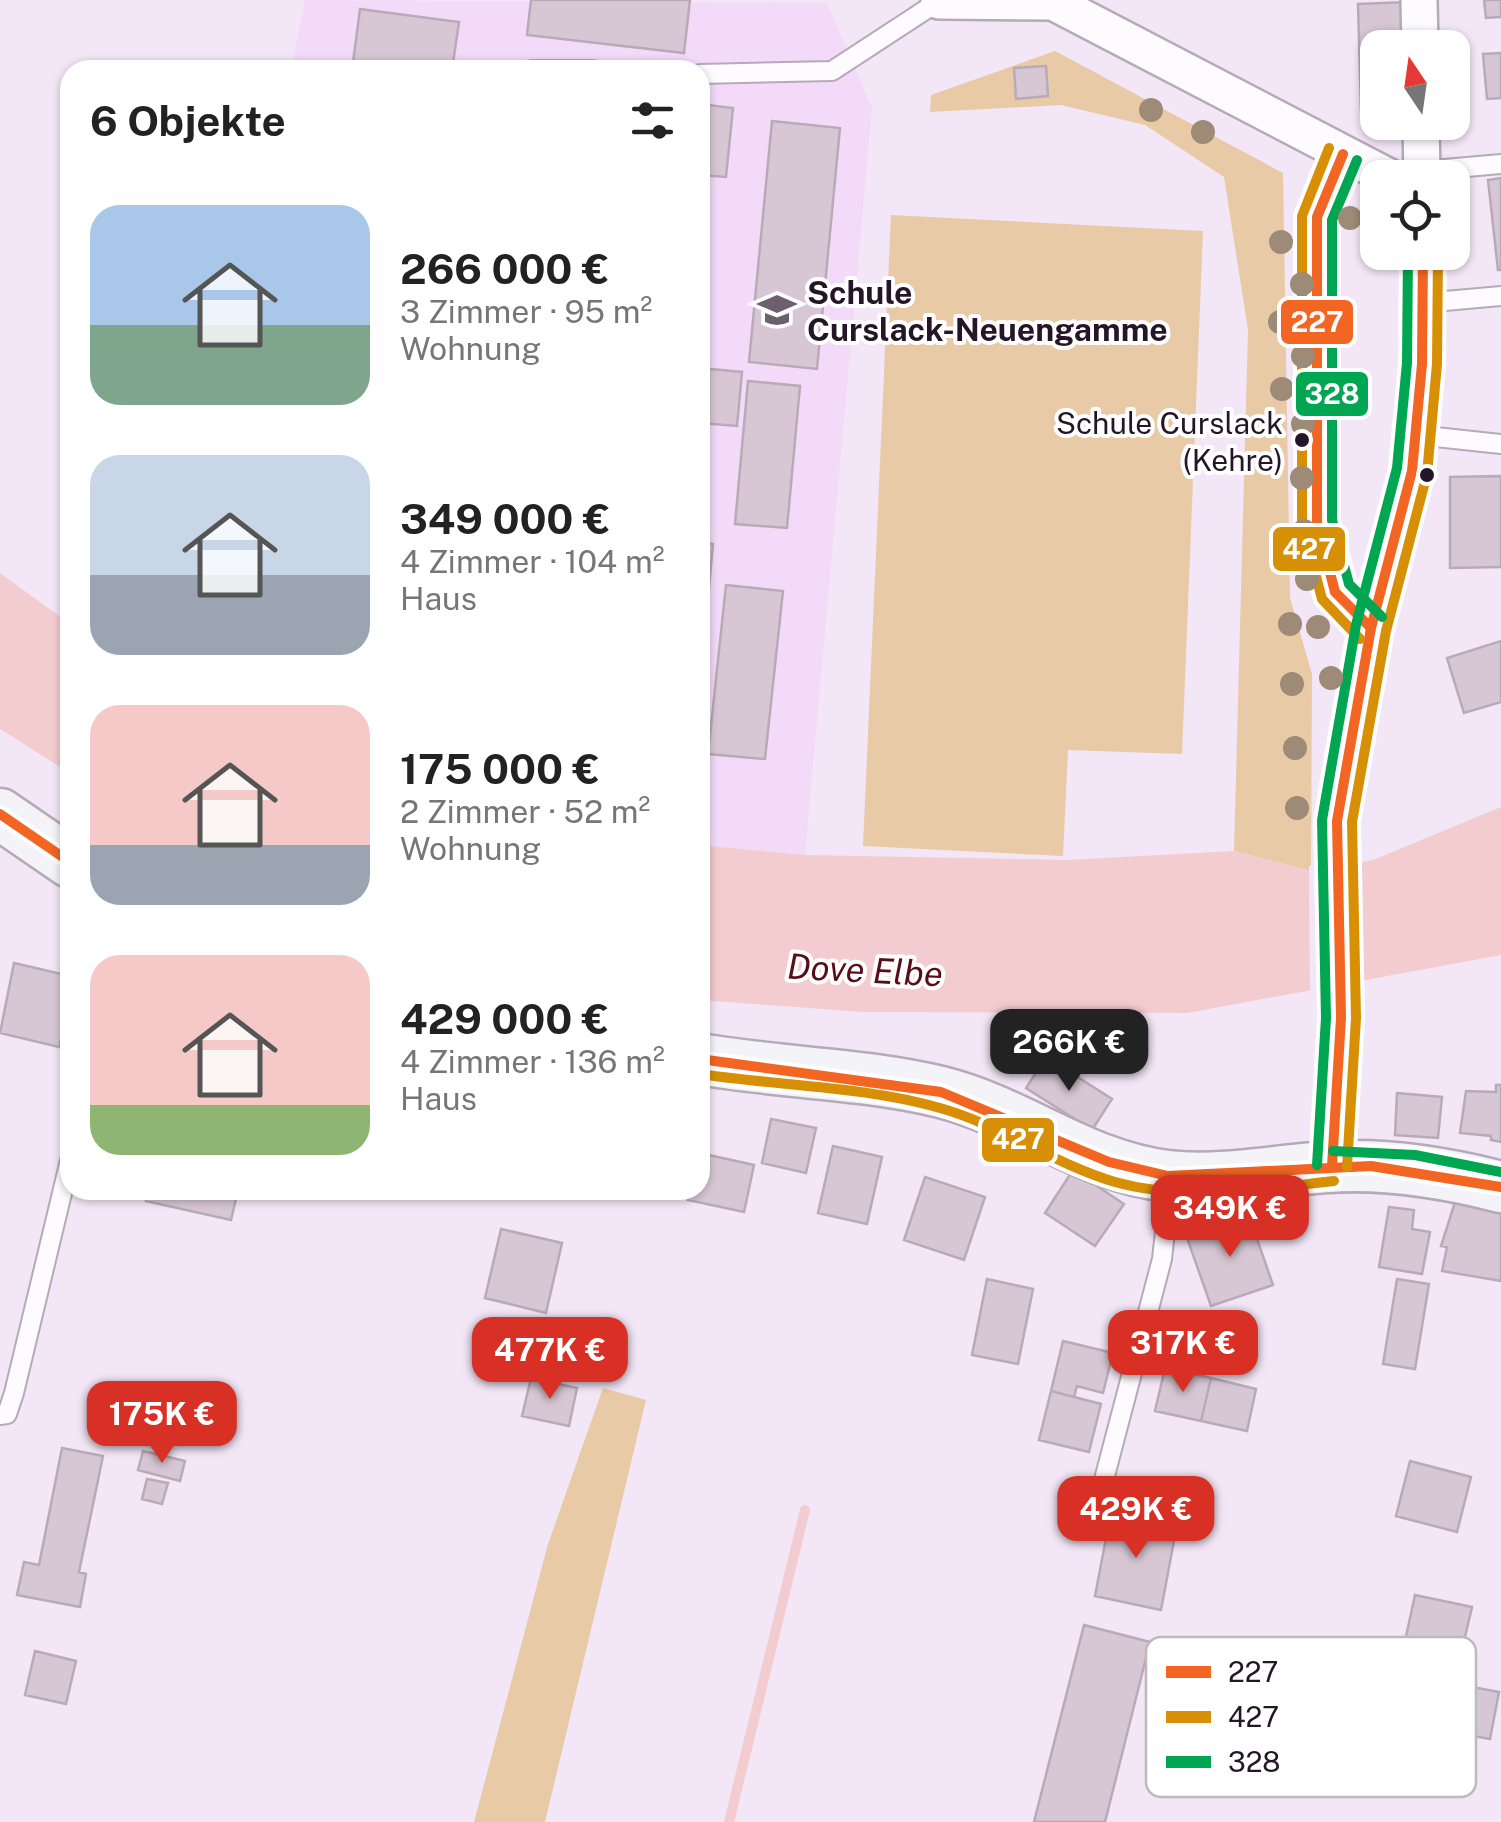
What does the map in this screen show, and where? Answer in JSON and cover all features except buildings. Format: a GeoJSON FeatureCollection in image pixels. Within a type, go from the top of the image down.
{"type":"FeatureCollection","features":[{"type":"Feature","properties":{"kind":"street"},"geometry":{"type":"LineString","coordinates":[[939,0],[1053,2],[1343,154],[1363,160]]}},
{"type":"Feature","properties":{"kind":"street"},"geometry":{"type":"LineString","coordinates":[[1420,0],[1420,30]]}},
{"type":"Feature","properties":{"kind":"street"},"geometry":{"type":"LineString","coordinates":[[1332,1166],[1341,1018],[1336,821],[1371,628],[1417,434],[1423,270]]}},
{"type":"Feature","properties":{"kind":"street"},"geometry":{"type":"LineString","coordinates":[[0,814],[60,855]]}},
{"type":"Feature","properties":{"kind":"street"},"geometry":{"type":"LineString","coordinates":[[710,1060],[941,1092],[1011,1116],[1070,1148],[1120,1168],[1171,1176],[1332,1166],[1412,1170],[1501,1187]]}},
{"type":"Feature","properties":{"kind":"lane"},"geometry":{"type":"LineString","coordinates":[[710,74],[832,71],[939,0]]}},
{"type":"Feature","properties":{"kind":"lane"},"geometry":{"type":"LineString","coordinates":[[1343,154],[1317,217],[1318,522],[1335,592],[1371,628]]}},
{"type":"Feature","properties":{"kind":"lane"},"geometry":{"type":"LineString","coordinates":[[1470,168],[1501,164]]}},
{"type":"Feature","properties":{"kind":"lane"},"geometry":{"type":"LineString","coordinates":[[1423,303],[1501,296]]}},
{"type":"Feature","properties":{"kind":"lane"},"geometry":{"type":"LineString","coordinates":[[1417,434],[1501,444]]}},
{"type":"Feature","properties":{"kind":"lane"},"geometry":{"type":"LineString","coordinates":[[1092,1524],[1162,1259],[1171,1176]]}},
{"type":"Feature","properties":{"kind":"lane"},"geometry":{"type":"LineString","coordinates":[[0,1415],[6,1414],[14,1394],[60,1200]]}},
{"type":"Feature","properties":{"kind":"shaded area","name":"Schule Curslack-Neuengamme"},"geometry":{"type":"Polygon","coordinates":[[[305,0],[827,3],[872,108],[805,855],[710,846],[710,60],[293,60],[305,0]]]}},
{"type":"Feature","properties":{"kind":"shaded area"},"geometry":{"type":"Polygon","coordinates":[[[1055,51],[1283,173],[1290,598],[1312,674],[1311,871],[1234,851],[1248,330],[1224,177],[1145,125],[1061,105],[930,112],[931,95],[1055,51]]]}},
{"type":"Feature","properties":{"kind":"shaded area"},"geometry":{"type":"Polygon","coordinates":[[[891,215],[1203,231],[1182,754],[1068,750],[1063,856],[863,846],[891,215]]]}},
{"type":"Feature","properties":{"kind":"shaded area"},"geometry":{"type":"Polygon","coordinates":[[[603,1388],[646,1400],[545,1822],[474,1822],[548,1544],[603,1388]]]}},
{"type":"Feature","properties":{"kind":"water"},"geometry":{"type":"Polygon","coordinates":[[[0,573],[60,617],[60,767],[0,729],[0,573]]]}},
{"type":"Feature","properties":{"kind":"water","name":"Dove Elbe"},"geometry":{"type":"Polygon","coordinates":[[[1501,807],[1501,955],[1187,1013],[863,1012],[710,1001],[710,846],[805,855],[1067,860],[1234,851],[1311,871],[1373,860],[1501,807]]]}},
{"type":"Feature","properties":{"kind":"pier"},"geometry":{"type":"Polygon","coordinates":[[[1362,857],[1363,988],[1310,999],[1309,866],[1362,857]]]}},
{"type":"Feature","properties":{"kind":"waterway"},"geometry":{"type":"LineString","coordinates":[[729,1822],[805,1510]]}},
{"type":"Feature","properties":{"kind":"transit line","name":"427"},"geometry":{"type":"LineString","coordinates":[[1329,148],[1302,216],[1302,523],[1322,599],[1360,639]]}},
{"type":"Feature","properties":{"kind":"transit line","name":"227"},"geometry":{"type":"LineString","coordinates":[[1343,154],[1317,217],[1317,522],[1335,592],[1371,628]]}},
{"type":"Feature","properties":{"kind":"transit line","name":"328"},"geometry":{"type":"LineString","coordinates":[[1357,160],[1332,220],[1332,520],[1349,584],[1382,617]]}},
{"type":"Feature","properties":{"kind":"transit line","name":"328"},"geometry":{"type":"LineString","coordinates":[[1317,1165],[1326,1018],[1322,820],[1356,625],[1397,468],[1407,363],[1408,270]]}},
{"type":"Feature","properties":{"kind":"transit line","name":"227"},"geometry":{"type":"LineString","coordinates":[[1332,1166],[1341,1018],[1337,821],[1371,628],[1412,471],[1422,364],[1423,270]]}},
{"type":"Feature","properties":{"kind":"transit line","name":"427"},"geometry":{"type":"LineString","coordinates":[[1347,1167],[1356,1018],[1352,822],[1386,631],[1427,474],[1437,364],[1438,270]]}},
{"type":"Feature","properties":{"kind":"transit line","name":"227"},"geometry":{"type":"LineString","coordinates":[[0,814],[60,855]]}},
{"type":"Feature","properties":{"kind":"transit line","name":"227"},"geometry":{"type":"LineString","coordinates":[[710,1060],[941,1092],[1109,1162],[1168,1176],[1371,1166],[1501,1187]]}},
{"type":"Feature","properties":{"kind":"transit line","name":"427"},"geometry":{"type":"LineString","coordinates":[[710,1075],[851,1091],[940,1108],[1092,1174],[1142,1188],[1197,1193],[1334,1181]]}},
{"type":"Feature","properties":{"kind":"transit line","name":"328"},"geometry":{"type":"LineString","coordinates":[[1333,1151],[1415,1155],[1501,1172]]}},
{"type":"Feature","properties":{"kind":"place","name":"Schule Curslack-Neuengamme"},"geometry":{"type":"Point","coordinates":[777,310]}},
{"type":"Feature","properties":{"kind":"place","name":"Schule Curslack (Kehre)"},"geometry":{"type":"Point","coordinates":[1302,440]}}]}
